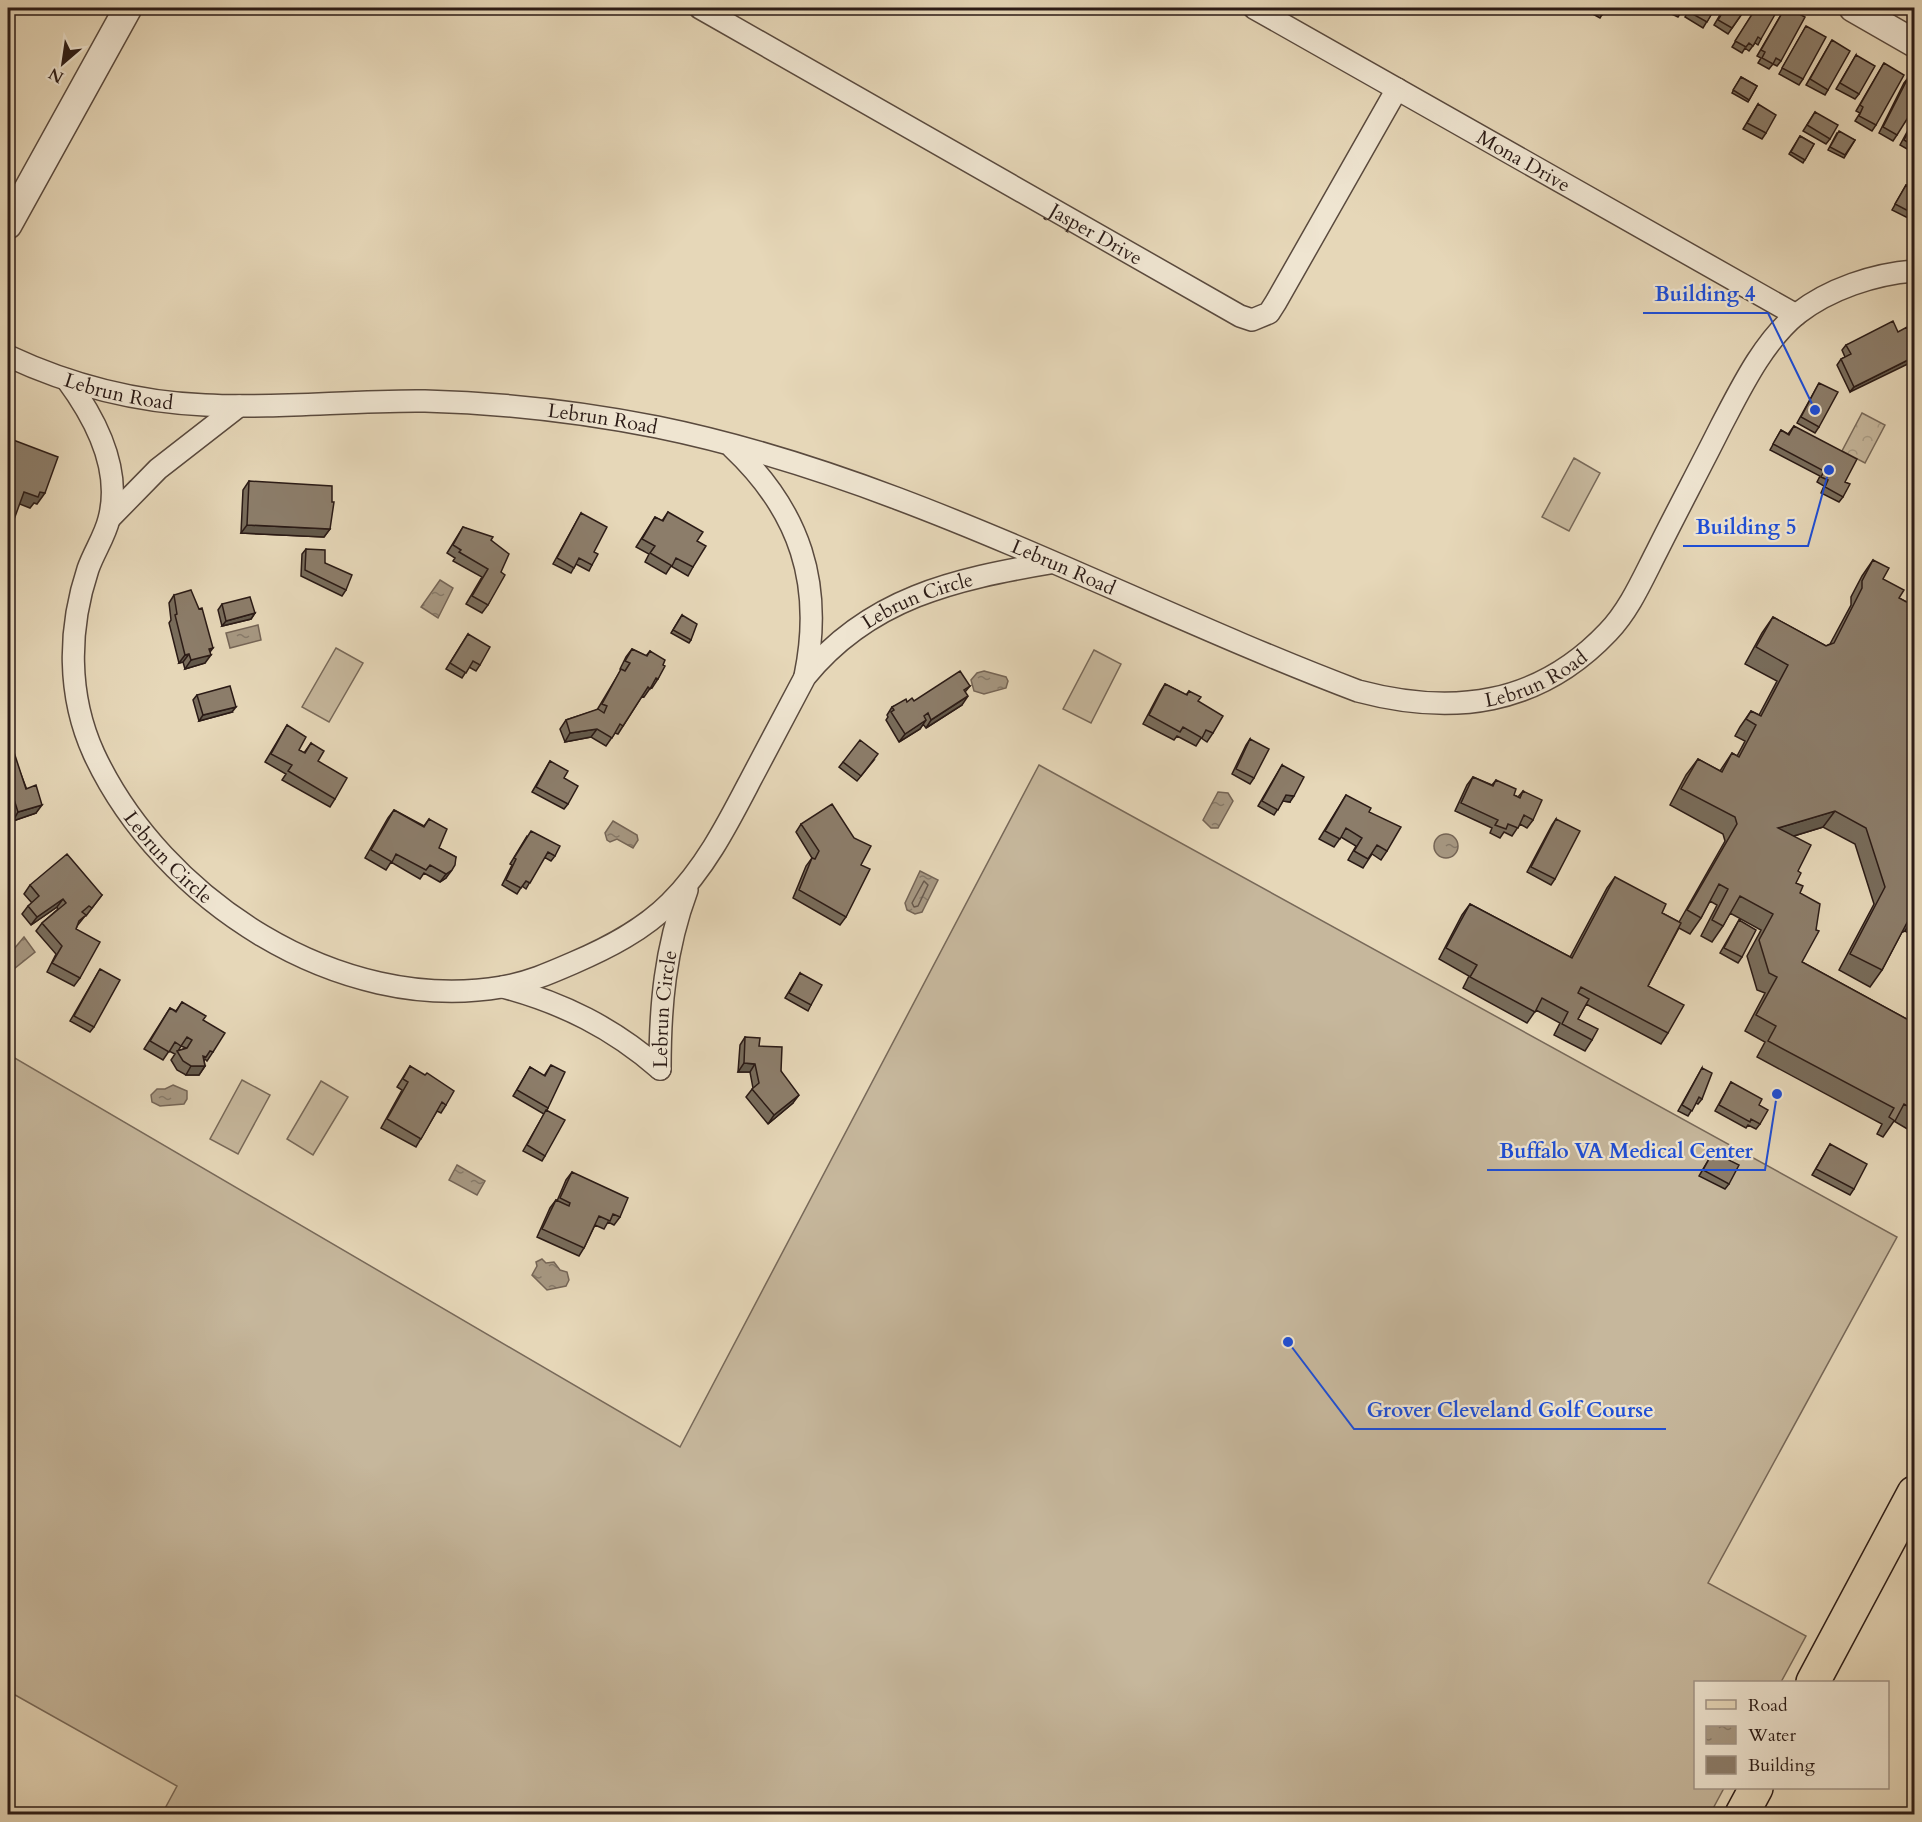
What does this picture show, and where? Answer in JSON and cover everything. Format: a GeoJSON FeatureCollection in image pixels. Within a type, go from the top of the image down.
{"type":"FeatureCollection","features":[{"type":"Feature","properties":{"kind":"main road"},"geometry":{"type":"LineString","coordinates":[[1814,1681],[1914,1493]]}},
{"type":"Feature","properties":{"kind":"main road"},"geometry":{"type":"LineString","coordinates":[[1742,1815],[1755,1789]]}},
{"type":"Feature","properties":{"kind":"street"},"geometry":{"type":"LineString","coordinates":[[8,225],[128,8]]}},
{"type":"Feature","properties":{"kind":"street","name":"Jasper Drive"},"geometry":{"type":"LineString","coordinates":[[700,8],[1240,316],[1252,320],[1269,313],[1276,302],[1397,89]]}},
{"type":"Feature","properties":{"kind":"street","name":"Mona Drive"},"geometry":{"type":"LineString","coordinates":[[1254,8],[1796,315]]}},
{"type":"Feature","properties":{"kind":"street"},"geometry":{"type":"LineString","coordinates":[[1853,8],[1914,43]]}},
{"type":"Feature","properties":{"kind":"street","name":"Lebrun Road"},"geometry":{"type":"LineString","coordinates":[[8,356],[67,380],[146,399],[239,406],[358,402],[493,405],[588,415],[728,443],[892,497],[1358,691],[1405,702],[1446,705],[1504,697],[1552,675],[1581,657],[1609,631],[1632,599],[1735,399],[1772,340],[1796,315],[1824,296],[1860,283],[1914,271]]}},
{"type":"Feature","properties":{"kind":"street","name":"Lebrun Circle"},"geometry":{"type":"LineString","coordinates":[[67,380],[85,404],[104,449],[111,488],[110,518],[88,568],[72,633],[75,692],[94,753],[127,808],[173,867],[239,923],[282,947],[343,973],[395,985],[443,990],[502,987],[543,975],[609,948],[668,905],[691,880],[725,829],[805,677],[818,660],[871,618],[911,596],[955,581],[1050,563]]}},
{"type":"Feature","properties":{"kind":"street","name":"Lebrun Circle"},"geometry":{"type":"LineString","coordinates":[[110,518],[184,447],[239,406]]}},
{"type":"Feature","properties":{"kind":"street","name":"Lebrun Circle"},"geometry":{"type":"LineString","coordinates":[[728,443],[750,464],[777,497],[797,538],[808,573],[812,602],[812,629],[805,677]]}},
{"type":"Feature","properties":{"kind":"street","name":"Lebrun Circle"},"geometry":{"type":"LineString","coordinates":[[502,987],[540,997],[582,1015],[623,1039],[660,1069],[660,1023],[667,954],[691,880]]}},
{"type":"Feature","properties":{"kind":"green space"},"geometry":{"type":"Polygon","coordinates":[[[1862,413],[1885,425],[1865,463],[1842,451],[1862,413]]]}},
{"type":"Feature","properties":{"kind":"green space"},"geometry":{"type":"Polygon","coordinates":[[[1574,458],[1600,473],[1569,531],[1542,517],[1574,458]]]}},
{"type":"Feature","properties":{"kind":"green space"},"geometry":{"type":"Polygon","coordinates":[[[336,648],[363,663],[329,722],[302,707],[336,648]]]}},
{"type":"Feature","properties":{"kind":"green space"},"geometry":{"type":"Polygon","coordinates":[[[1094,650],[1121,664],[1091,723],[1063,709],[1094,650]]]}},
{"type":"Feature","properties":{"kind":"green space"},"geometry":{"type":"Polygon","coordinates":[[[1039,765],[1897,1237],[1708,1583],[1806,1636],[1782,1681],[1694,1681],[1694,1789],[1723,1789],[1710,1814],[162,1814],[177,1786],[8,1691],[8,1054],[680,1447],[1039,765]]]}},
{"type":"Feature","properties":{"kind":"green space"},"geometry":{"type":"Polygon","coordinates":[[[242,1080],[270,1095],[238,1154],[210,1139],[242,1080]]]}},
{"type":"Feature","properties":{"kind":"green space"},"geometry":{"type":"Polygon","coordinates":[[[321,1081],[348,1097],[313,1155],[287,1139],[321,1081]]]}},
{"type":"Feature","properties":{"kind":"water"},"geometry":{"type":"Polygon","coordinates":[[[440,580],[453,588],[438,618],[421,607],[440,580]]]}},
{"type":"Feature","properties":{"kind":"water"},"geometry":{"type":"Polygon","coordinates":[[[258,625],[261,640],[230,648],[226,633],[258,625]]]}},
{"type":"Feature","properties":{"kind":"water"},"geometry":{"type":"Polygon","coordinates":[[[984,671],[1006,677],[1008,681],[1006,688],[984,694],[974,691],[971,680],[977,673],[984,671]]]}},
{"type":"Feature","properties":{"kind":"water"},"geometry":{"type":"Polygon","coordinates":[[[1218,792],[1228,793],[1233,801],[1218,828],[1211,828],[1203,820],[1218,792]]]}},
{"type":"Feature","properties":{"kind":"water"},"geometry":{"type":"Polygon","coordinates":[[[613,821],[637,835],[638,840],[633,848],[617,839],[610,842],[607,840],[605,833],[613,821]]]}},
{"type":"Feature","properties":{"kind":"water"},"geometry":{"type":"Polygon","coordinates":[[[1446,834],[1451,835],[1457,841],[1457,851],[1451,857],[1446,858],[1441,857],[1435,851],[1434,846],[1435,841],[1441,835],[1446,834]]]}},
{"type":"Feature","properties":{"kind":"water"},"geometry":{"type":"Polygon","coordinates":[[[920,871],[938,880],[922,912],[915,914],[907,910],[905,903],[920,871]]]}},
{"type":"Feature","properties":{"kind":"water"},"geometry":{"type":"Polygon","coordinates":[[[24,937],[35,952],[10,972],[8,956],[24,937]]]}},
{"type":"Feature","properties":{"kind":"water"},"geometry":{"type":"Polygon","coordinates":[[[173,1085],[187,1091],[184,1104],[160,1106],[152,1102],[151,1095],[157,1089],[165,1089],[173,1085]]]}},
{"type":"Feature","properties":{"kind":"water"},"geometry":{"type":"Polygon","coordinates":[[[457,1165],[485,1181],[477,1195],[449,1180],[457,1165]]]}},
{"type":"Feature","properties":{"kind":"water"},"geometry":{"type":"Polygon","coordinates":[[[542,1259],[546,1263],[554,1262],[560,1270],[567,1272],[569,1280],[566,1286],[547,1290],[532,1275],[537,1266],[536,1262],[542,1259]]]}},
{"type":"Feature","properties":{"kind":"water"},"geometry":{"type":"Polygon","coordinates":[[[968,1810],[986,1814],[941,1814],[968,1810]]]}},
{"type":"Feature","properties":{"kind":"building"},"geometry":{"type":"Polygon","coordinates":[[[1592,8],[1606,8],[1602,15],[1592,8]]]}},
{"type":"Feature","properties":{"kind":"building"},"geometry":{"type":"Polygon","coordinates":[[[1691,8],[1715,8],[1707,22],[1689,12],[1691,8]]]}},
{"type":"Feature","properties":{"kind":"building"},"geometry":{"type":"Polygon","coordinates":[[[1725,8],[1746,8],[1732,28],[1718,20],[1725,8]]]}},
{"type":"Feature","properties":{"kind":"building"},"geometry":{"type":"Polygon","coordinates":[[[1756,8],[1776,8],[1777,11],[1761,39],[1758,37],[1753,46],[1749,43],[1746,47],[1735,41],[1756,8]]]}},
{"type":"Feature","properties":{"kind":"building"},"geometry":{"type":"Polygon","coordinates":[[[1785,8],[1805,17],[1781,61],[1776,58],[1773,64],[1762,58],[1765,52],[1761,50],[1785,8]]]}},
{"type":"Feature","properties":{"kind":"building"},"geometry":{"type":"Polygon","coordinates":[[[1806,26],[1826,37],[1803,79],[1782,68],[1806,26]]]}},
{"type":"Feature","properties":{"kind":"building"},"geometry":{"type":"Polygon","coordinates":[[[1832,40],[1850,51],[1828,90],[1810,79],[1832,40]]]}},
{"type":"Feature","properties":{"kind":"building"},"geometry":{"type":"Polygon","coordinates":[[[1856,55],[1875,66],[1859,94],[1840,83],[1856,55]]]}},
{"type":"Feature","properties":{"kind":"building"},"geometry":{"type":"Polygon","coordinates":[[[1884,63],[1904,75],[1876,125],[1859,116],[1863,107],[1860,105],[1884,63]]]}},
{"type":"Feature","properties":{"kind":"building"},"geometry":{"type":"Polygon","coordinates":[[[1741,77],[1757,86],[1749,100],[1733,90],[1741,77]]]}},
{"type":"Feature","properties":{"kind":"building"},"geometry":{"type":"Polygon","coordinates":[[[1908,78],[1914,81],[1914,108],[1897,135],[1883,127],[1908,78]]]}},
{"type":"Feature","properties":{"kind":"building"},"geometry":{"type":"Polygon","coordinates":[[[1758,104],[1776,115],[1766,133],[1747,123],[1758,104]]]}},
{"type":"Feature","properties":{"kind":"building"},"geometry":{"type":"Polygon","coordinates":[[[1815,112],[1838,125],[1830,139],[1807,125],[1815,112]]]}},
{"type":"Feature","properties":{"kind":"building"},"geometry":{"type":"Polygon","coordinates":[[[1914,121],[1914,146],[1904,140],[1914,121]]]}},
{"type":"Feature","properties":{"kind":"building"},"geometry":{"type":"Polygon","coordinates":[[[1839,131],[1855,140],[1845,155],[1830,147],[1839,131]]]}},
{"type":"Feature","properties":{"kind":"building"},"geometry":{"type":"Polygon","coordinates":[[[1800,136],[1814,144],[1805,160],[1791,152],[1800,136]]]}},
{"type":"Feature","properties":{"kind":"building"},"geometry":{"type":"Polygon","coordinates":[[[1906,185],[1914,190],[1914,214],[1895,204],[1906,185]]]}},
{"type":"Feature","properties":{"kind":"building"},"geometry":{"type":"Polygon","coordinates":[[[1893,321],[1898,332],[1907,327],[1914,342],[1914,357],[1854,387],[1841,359],[1851,354],[1846,345],[1893,321]]]}},
{"type":"Feature","properties":{"kind":"building"},"geometry":{"type":"Polygon","coordinates":[[[1819,383],[1838,392],[1819,427],[1801,417],[1819,383]]]}},
{"type":"Feature","properties":{"kind":"building"},"geometry":{"type":"Polygon","coordinates":[[[1794,426],[1857,459],[1845,482],[1850,484],[1843,497],[1825,487],[1828,480],[1821,477],[1824,471],[1773,444],[1781,430],[1789,435],[1794,426]]]}},
{"type":"Feature","properties":{"kind":"building"},"geometry":{"type":"Polygon","coordinates":[[[8,438],[58,457],[45,493],[40,492],[38,497],[24,492],[8,536],[8,438]]]}},
{"type":"Feature","properties":{"kind":"building"},"geometry":{"type":"Polygon","coordinates":[[[249,481],[332,486],[332,502],[334,502],[330,529],[247,525],[249,481]]]}},
{"type":"Feature","properties":{"kind":"building"},"geometry":{"type":"Polygon","coordinates":[[[668,512],[703,532],[697,541],[706,546],[693,567],[676,558],[672,566],[650,553],[655,546],[642,539],[655,517],[663,521],[668,512]]]}},
{"type":"Feature","properties":{"kind":"building"},"geometry":{"type":"Polygon","coordinates":[[[581,513],[607,527],[594,552],[598,554],[592,565],[579,558],[574,568],[557,558],[581,513]]]}},
{"type":"Feature","properties":{"kind":"building"},"geometry":{"type":"Polygon","coordinates":[[[463,527],[493,537],[491,540],[509,554],[501,572],[505,575],[488,605],[472,596],[488,569],[459,552],[461,550],[453,545],[463,527]]]}},
{"type":"Feature","properties":{"kind":"building"},"geometry":{"type":"Polygon","coordinates":[[[306,549],[325,550],[325,563],[352,575],[346,590],[305,570],[306,549]]]}},
{"type":"Feature","properties":{"kind":"building"},"geometry":{"type":"Polygon","coordinates":[[[1873,560],[1889,568],[1883,579],[1904,590],[1899,598],[1914,606],[1914,842],[1911,847],[1914,857],[1914,915],[1910,917],[1882,970],[1850,954],[1885,887],[1866,828],[1835,811],[1778,828],[1811,845],[1798,871],[1801,873],[1796,883],[1803,886],[1800,893],[1820,904],[1816,930],[1819,931],[1802,962],[1914,1023],[1914,1110],[1904,1104],[1895,1121],[1889,1117],[1894,1108],[1768,1041],[1776,1026],[1756,1015],[1777,977],[1769,973],[1759,940],[1773,914],[1740,896],[1723,926],[1712,920],[1728,889],[1719,884],[1701,918],[1687,910],[1737,824],[1735,817],[1681,789],[1698,759],[1722,772],[1732,753],[1739,757],[1756,725],[1746,719],[1751,711],[1761,716],[1788,665],[1756,647],[1773,617],[1826,646],[1834,643],[1862,588],[1862,581],[1873,560]]]}},
{"type":"Feature","properties":{"kind":"building"},"geometry":{"type":"Polygon","coordinates":[[[191,590],[199,609],[202,608],[213,648],[209,649],[211,655],[191,660],[189,654],[185,655],[175,615],[177,614],[174,595],[191,590]]]}},
{"type":"Feature","properties":{"kind":"building"},"geometry":{"type":"Polygon","coordinates":[[[250,597],[255,613],[226,621],[222,604],[250,597]]]}},
{"type":"Feature","properties":{"kind":"building"},"geometry":{"type":"Polygon","coordinates":[[[682,615],[697,624],[691,640],[673,630],[682,615]]]}},
{"type":"Feature","properties":{"kind":"building"},"geometry":{"type":"Polygon","coordinates":[[[468,634],[490,647],[480,665],[473,661],[466,673],[450,663],[468,634]]]}},
{"type":"Feature","properties":{"kind":"building"},"geometry":{"type":"Polygon","coordinates":[[[632,649],[647,656],[650,651],[665,660],[663,665],[665,666],[658,679],[656,678],[650,689],[648,687],[623,726],[620,724],[612,738],[597,729],[570,733],[566,720],[598,709],[604,713],[607,706],[602,704],[621,669],[625,671],[630,663],[625,661],[632,649]]]}},
{"type":"Feature","properties":{"kind":"building"},"geometry":{"type":"Polygon","coordinates":[[[960,671],[970,686],[964,690],[968,696],[931,720],[928,713],[924,716],[926,720],[905,734],[891,712],[894,710],[892,707],[906,699],[907,702],[912,698],[914,701],[960,671]]]}},
{"type":"Feature","properties":{"kind":"building"},"geometry":{"type":"Polygon","coordinates":[[[1165,684],[1187,695],[1189,691],[1201,697],[1198,701],[1223,716],[1213,733],[1206,730],[1202,738],[1183,727],[1180,732],[1149,715],[1165,684]]]}},
{"type":"Feature","properties":{"kind":"building"},"geometry":{"type":"Polygon","coordinates":[[[230,686],[236,707],[203,715],[197,695],[230,686]]]}},
{"type":"Feature","properties":{"kind":"building"},"geometry":{"type":"Polygon","coordinates":[[[287,725],[306,737],[299,750],[305,753],[311,743],[324,751],[318,761],[347,778],[335,799],[288,771],[292,765],[271,754],[287,725]]]}},
{"type":"Feature","properties":{"kind":"building"},"geometry":{"type":"Polygon","coordinates":[[[1250,739],[1269,749],[1254,778],[1236,769],[1250,739]]]}},
{"type":"Feature","properties":{"kind":"building"},"geometry":{"type":"Polygon","coordinates":[[[10,740],[26,789],[36,785],[42,805],[18,812],[12,793],[8,795],[8,741],[10,740]]]}},
{"type":"Feature","properties":{"kind":"building"},"geometry":{"type":"Polygon","coordinates":[[[860,740],[878,754],[861,776],[843,762],[860,740]]]}},
{"type":"Feature","properties":{"kind":"building"},"geometry":{"type":"Polygon","coordinates":[[[550,761],[568,771],[564,778],[578,786],[568,804],[536,787],[550,761]]]}},
{"type":"Feature","properties":{"kind":"building"},"geometry":{"type":"Polygon","coordinates":[[[1282,765],[1304,777],[1294,796],[1286,795],[1278,810],[1262,801],[1282,765]]]}},
{"type":"Feature","properties":{"kind":"building"},"geometry":{"type":"Polygon","coordinates":[[[1473,777],[1493,786],[1496,780],[1516,789],[1514,795],[1520,798],[1523,791],[1542,800],[1533,820],[1524,815],[1518,828],[1508,824],[1506,829],[1495,825],[1498,820],[1461,803],[1473,777]]]}},
{"type":"Feature","properties":{"kind":"building"},"geometry":{"type":"Polygon","coordinates":[[[1346,795],[1371,808],[1369,812],[1401,827],[1387,851],[1377,845],[1368,859],[1354,851],[1362,838],[1346,828],[1340,839],[1325,831],[1346,795]]]}},
{"type":"Feature","properties":{"kind":"building"},"geometry":{"type":"Polygon","coordinates":[[[832,804],[854,838],[871,846],[861,865],[870,869],[846,917],[799,890],[812,858],[815,859],[819,851],[801,824],[832,804]]]}},
{"type":"Feature","properties":{"kind":"building"},"geometry":{"type":"Polygon","coordinates":[[[394,810],[424,827],[429,819],[447,829],[439,848],[456,857],[452,870],[446,874],[430,865],[426,870],[396,854],[392,862],[371,850],[394,810]]]}},
{"type":"Feature","properties":{"kind":"building"},"geometry":{"type":"Polygon","coordinates":[[[1556,819],[1580,831],[1555,879],[1531,867],[1556,819]]]}},
{"type":"Feature","properties":{"kind":"building"},"geometry":{"type":"Polygon","coordinates":[[[531,831],[560,846],[555,856],[548,852],[530,883],[526,881],[521,888],[506,880],[516,859],[514,858],[531,831]]]}},
{"type":"Feature","properties":{"kind":"building"},"geometry":{"type":"Polygon","coordinates":[[[67,854],[102,895],[92,908],[89,906],[82,912],[86,915],[79,921],[76,929],[100,942],[80,978],[52,963],[62,946],[42,923],[66,903],[63,899],[37,917],[28,906],[39,896],[30,885],[67,854]]]}},
{"type":"Feature","properties":{"kind":"building"},"geometry":{"type":"Polygon","coordinates":[[[1615,877],[1666,904],[1662,913],[1681,923],[1648,986],[1684,1005],[1668,1033],[1581,987],[1578,993],[1589,999],[1578,1019],[1598,1029],[1592,1040],[1562,1024],[1568,1012],[1542,998],[1535,1012],[1470,977],[1477,965],[1446,948],[1470,904],[1572,958],[1615,877]]]}},
{"type":"Feature","properties":{"kind":"building"},"geometry":{"type":"Polygon","coordinates":[[[1739,920],[1756,930],[1742,957],[1724,948],[1739,920]]]}},
{"type":"Feature","properties":{"kind":"building"},"geometry":{"type":"Polygon","coordinates":[[[100,969],[120,980],[94,1027],[74,1016],[100,969]]]}},
{"type":"Feature","properties":{"kind":"building"},"geometry":{"type":"Polygon","coordinates":[[[800,973],[822,985],[811,1005],[789,993],[800,973]]]}},
{"type":"Feature","properties":{"kind":"building"},"geometry":{"type":"Polygon","coordinates":[[[182,1002],[206,1016],[203,1020],[225,1033],[213,1052],[210,1051],[206,1057],[203,1056],[205,1066],[191,1066],[183,1061],[177,1051],[187,1048],[192,1040],[187,1037],[181,1046],[175,1042],[169,1052],[150,1041],[170,1008],[176,1012],[182,1002]]]}},
{"type":"Feature","properties":{"kind":"building"},"geometry":{"type":"Polygon","coordinates":[[[745,1037],[760,1038],[759,1046],[782,1047],[781,1071],[799,1095],[774,1115],[752,1089],[759,1083],[755,1064],[744,1063],[745,1037]]]}},
{"type":"Feature","properties":{"kind":"building"},"geometry":{"type":"Polygon","coordinates":[[[551,1065],[565,1072],[548,1108],[517,1090],[530,1067],[545,1076],[551,1065]]]}},
{"type":"Feature","properties":{"kind":"building"},"geometry":{"type":"Polygon","coordinates":[[[410,1066],[425,1075],[427,1073],[454,1091],[446,1105],[442,1102],[421,1139],[387,1119],[408,1082],[403,1079],[410,1066]]]}},
{"type":"Feature","properties":{"kind":"building"},"geometry":{"type":"Polygon","coordinates":[[[1702,1068],[1712,1073],[1702,1099],[1699,1097],[1692,1111],[1682,1105],[1702,1068]]]}},
{"type":"Feature","properties":{"kind":"building"},"geometry":{"type":"Polygon","coordinates":[[[1731,1082],[1762,1099],[1759,1105],[1768,1110],[1760,1124],[1751,1119],[1750,1122],[1719,1105],[1731,1082]]]}},
{"type":"Feature","properties":{"kind":"building"},"geometry":{"type":"Polygon","coordinates":[[[546,1110],[565,1120],[545,1156],[527,1145],[546,1110]]]}},
{"type":"Feature","properties":{"kind":"building"},"geometry":{"type":"Polygon","coordinates":[[[1830,1144],[1867,1164],[1854,1189],[1816,1169],[1830,1144]]]}},
{"type":"Feature","properties":{"kind":"building"},"geometry":{"type":"Polygon","coordinates":[[[1713,1152],[1739,1165],[1729,1184],[1703,1170],[1713,1152]]]}},
{"type":"Feature","properties":{"kind":"building"},"geometry":{"type":"Polygon","coordinates":[[[572,1172],[628,1198],[620,1217],[613,1214],[610,1221],[599,1216],[584,1248],[542,1229],[556,1200],[569,1206],[570,1203],[560,1198],[572,1172]]]}},
{"type":"Feature","properties":{"kind":"place","name":"Building 4"},"geometry":{"type":"Point","coordinates":[1815,410]}},
{"type":"Feature","properties":{"kind":"place","name":"Building 5"},"geometry":{"type":"Point","coordinates":[1829,470]}},
{"type":"Feature","properties":{"kind":"place","name":"Buffalo VA Medical Center"},"geometry":{"type":"Point","coordinates":[1777,1094]}},
{"type":"Feature","properties":{"kind":"place","name":"Grover Cleveland Golf Course"},"geometry":{"type":"Point","coordinates":[1288,1342]}}]}
